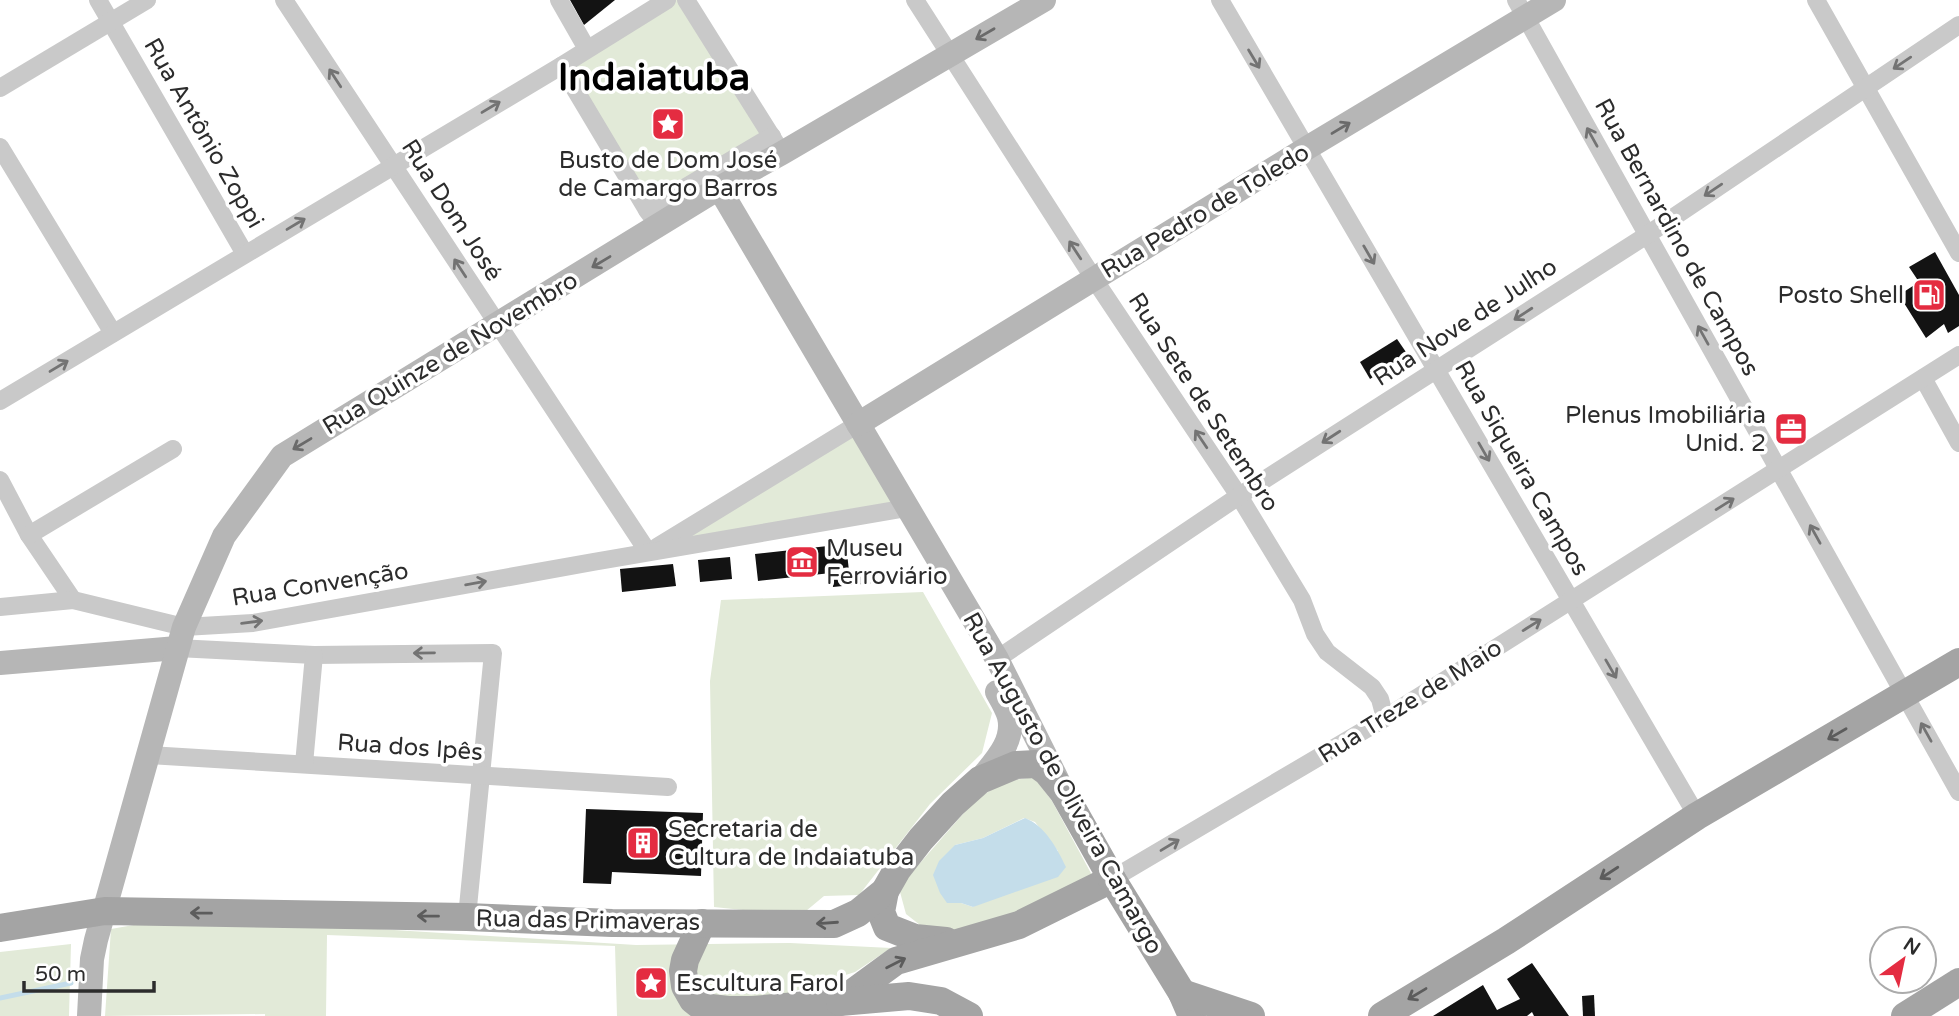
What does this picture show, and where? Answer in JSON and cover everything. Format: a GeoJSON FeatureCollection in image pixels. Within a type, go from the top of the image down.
{"type":"FeatureCollection","features":[{"type":"Feature","properties":{"kind":"main road"},"geometry":{"type":"LineString","coordinates":[[1382,1016],[1506,941],[1698,816],[1959,662]]}},
{"type":"Feature","properties":{"kind":"main road"},"geometry":{"type":"LineString","coordinates":[[980,780],[1016,765],[1036,764],[1047,772],[1063,792]]}},
{"type":"Feature","properties":{"kind":"main road","name":"Rua das Primaveras"},"geometry":{"type":"LineString","coordinates":[[0,928],[104,911],[467,917],[612,923],[834,924],[858,914],[885,891],[920,839],[980,780]]}},
{"type":"Feature","properties":{"kind":"main road","name":"Rua Augusto de Oliveira Camargo"},"geometry":{"type":"LineString","coordinates":[[1063,792],[1111,879],[1187,1005]]}},
{"type":"Feature","properties":{"kind":"main road","name":"Rua Treze de Maio"},"geometry":{"type":"LineString","coordinates":[[840,1002],[896,961],[1019,925],[1111,879]]}},
{"type":"Feature","properties":{"kind":"main road"},"geometry":{"type":"LineString","coordinates":[[885,891],[881,912],[887,927],[915,938],[961,942]]}},
{"type":"Feature","properties":{"kind":"main road"},"geometry":{"type":"LineString","coordinates":[[702,923],[685,960],[683,971],[685,986],[693,1000],[702,1007],[753,1010],[909,996],[942,1001],[969,1016]]}},
{"type":"Feature","properties":{"kind":"main road"},"geometry":{"type":"LineString","coordinates":[[1905,1016],[1959,982]]}},
{"type":"Feature","properties":{"kind":"main road"},"geometry":{"type":"LineString","coordinates":[[798,1016],[840,1002]]}},
{"type":"Feature","properties":{"kind":"main road"},"geometry":{"type":"LineString","coordinates":[[1187,1005],[1251,1016]]}},
{"type":"Feature","properties":{"kind":"street","name":"Rua Antônio Zoppi"},"geometry":{"type":"LineString","coordinates":[[98,0],[245,254]]}},
{"type":"Feature","properties":{"kind":"street"},"geometry":{"type":"LineString","coordinates":[[0,88],[147,0]]}},
{"type":"Feature","properties":{"kind":"street","name":"Rua Dom José"},"geometry":{"type":"LineString","coordinates":[[284,0],[648,552]]}},
{"type":"Feature","properties":{"kind":"street"},"geometry":{"type":"LineString","coordinates":[[559,0],[587,49]]}},
{"type":"Feature","properties":{"kind":"street"},"geometry":{"type":"LineString","coordinates":[[561,66],[653,218],[777,145],[686,0]]}},
{"type":"Feature","properties":{"kind":"street","name":"Rua Sete de Setembro"},"geometry":{"type":"LineString","coordinates":[[915,0],[1094,279],[1239,496],[1302,600],[1315,634],[1327,652],[1372,687],[1380,699],[1385,718]]}},
{"type":"Feature","properties":{"kind":"street","name":"Rua Quinze de Novembro"},"geometry":{"type":"LineString","coordinates":[[89,1016],[92,959],[180,638],[225,536],[282,456],[498,325],[653,218],[719,188],[777,145],[950,55],[1044,0]]}},
{"type":"Feature","properties":{"kind":"street","name":"Rua Siqueira Campos"},"geometry":{"type":"LineString","coordinates":[[1220,0],[1698,816]]}},
{"type":"Feature","properties":{"kind":"street","name":"Rua Pedro de Toledo"},"geometry":{"type":"LineString","coordinates":[[858,424],[1307,148],[1520,9],[1554,0]]}},
{"type":"Feature","properties":{"kind":"street"},"geometry":{"type":"LineString","coordinates":[[1816,0],[1959,253]]}},
{"type":"Feature","properties":{"kind":"street"},"geometry":{"type":"LineString","coordinates":[[0,401],[561,66],[662,1]]}},
{"type":"Feature","properties":{"kind":"street","name":"Rua Bernardino de Campos"},"geometry":{"type":"LineString","coordinates":[[1520,9],[1959,792]]}},
{"type":"Feature","properties":{"kind":"street","name":"Rua Nove de Julho"},"geometry":{"type":"LineString","coordinates":[[997,659],[1239,496],[1647,235],[1959,25]]}},
{"type":"Feature","properties":{"kind":"street"},"geometry":{"type":"LineString","coordinates":[[0,147],[113,333]]}},
{"type":"Feature","properties":{"kind":"street","name":"Rua Augusto de Oliveira Camargo"},"geometry":{"type":"LineString","coordinates":[[719,188],[997,659],[1063,792]]}},
{"type":"Feature","properties":{"kind":"street","name":"Rua Treze de Maio"},"geometry":{"type":"LineString","coordinates":[[1111,879],[1385,718],[1959,355]]}},
{"type":"Feature","properties":{"kind":"street"},"geometry":{"type":"LineString","coordinates":[[1923,378],[1959,443]]}},
{"type":"Feature","properties":{"kind":"street"},"geometry":{"type":"LineString","coordinates":[[648,552],[858,424]]}},
{"type":"Feature","properties":{"kind":"street"},"geometry":{"type":"LineString","coordinates":[[29,535],[173,449]]}},
{"type":"Feature","properties":{"kind":"street"},"geometry":{"type":"LineString","coordinates":[[0,480],[29,535],[72,600]]}},
{"type":"Feature","properties":{"kind":"street","name":"Rua Convenção"},"geometry":{"type":"LineString","coordinates":[[0,607],[72,600],[180,638],[253,622],[907,508]]}},
{"type":"Feature","properties":{"kind":"street"},"geometry":{"type":"LineString","coordinates":[[0,663],[180,638],[314,655],[493,653],[467,917]]}},
{"type":"Feature","properties":{"kind":"street"},"geometry":{"type":"LineString","coordinates":[[304,765],[314,655]]}},
{"type":"Feature","properties":{"kind":"street","name":"Rua das Primaveras"},"geometry":{"type":"LineString","coordinates":[[980,780],[1004,749],[1008,734],[1009,717],[990,677],[997,659]]}},
{"type":"Feature","properties":{"kind":"street","name":"Rua dos Ipês"},"geometry":{"type":"LineString","coordinates":[[149,755],[668,787]]}},
{"type":"Feature","properties":{"kind":"green space"},"geometry":{"type":"Polygon","coordinates":[[[664,0],[686,0],[772,136],[647,210],[561,66],[664,0]]]}},
{"type":"Feature","properties":{"kind":"green space"},"geometry":{"type":"Polygon","coordinates":[[[858,424],[907,508],[648,552],[858,424]]]}},
{"type":"Feature","properties":{"kind":"green space"},"geometry":{"type":"Polygon","coordinates":[[[923,592],[992,713],[982,753],[930,804],[859,895],[824,896],[800,916],[714,907],[710,681],[721,600],[923,592]]]}},
{"type":"Feature","properties":{"kind":"green space"},"geometry":{"type":"Polygon","coordinates":[[[1034,777],[1052,801],[1093,877],[962,942],[920,925],[906,914],[900,892],[907,878],[976,799],[1007,781],[1034,777]],[[1024,818],[983,838],[955,845],[961,903],[973,907],[1058,851],[1035,822],[1024,818]]]}},
{"type":"Feature","properties":{"kind":"green space"},"geometry":{"type":"Polygon","coordinates":[[[156,921],[252,921],[636,945],[790,943],[891,948],[855,972],[789,993],[695,1016],[617,1016],[615,946],[327,935],[326,1016],[105,1016],[111,929],[156,921]]]}},
{"type":"Feature","properties":{"kind":"green space"},"geometry":{"type":"Polygon","coordinates":[[[71,944],[69,1016],[0,1016],[0,952],[71,944]]]}},
{"type":"Feature","properties":{"kind":"water"},"geometry":{"type":"Polygon","coordinates":[[[1025,818],[1039,826],[1059,852],[1066,867],[1058,877],[973,907],[961,903],[947,903],[933,875],[939,861],[955,845],[983,838],[1025,818]]]}},
{"type":"Feature","properties":{"kind":"building"},"geometry":{"type":"Polygon","coordinates":[[[570,0],[615,0],[584,25],[570,0]]]}},
{"type":"Feature","properties":{"kind":"building","name":"Posto Shell"},"geometry":{"type":"Polygon","coordinates":[[[1935,252],[1959,295],[1959,326],[1948,333],[1944,324],[1926,338],[1899,295],[1919,282],[1909,267],[1935,252]]]}},
{"type":"Feature","properties":{"kind":"building"},"geometry":{"type":"Polygon","coordinates":[[[1397,339],[1408,355],[1370,379],[1360,362],[1397,339]]]}},
{"type":"Feature","properties":{"kind":"building","name":"Museu Ferroviário"},"geometry":{"type":"Polygon","coordinates":[[[846,544],[849,571],[870,569],[872,583],[833,587],[831,573],[758,581],[755,554],[846,544]]]}},
{"type":"Feature","properties":{"kind":"building"},"geometry":{"type":"Polygon","coordinates":[[[730,557],[732,579],[700,582],[698,560],[730,557]]]}},
{"type":"Feature","properties":{"kind":"building"},"geometry":{"type":"Polygon","coordinates":[[[673,564],[676,586],[622,592],[620,569],[673,564]]]}},
{"type":"Feature","properties":{"kind":"building","name":"Secretaria de Cultura de Indaiatuba"},"geometry":{"type":"Polygon","coordinates":[[[586,809],[703,813],[701,876],[612,872],[611,884],[583,883],[586,809]]]}},
{"type":"Feature","properties":{"kind":"building"},"geometry":{"type":"Polygon","coordinates":[[[1532,963],[1569,1016],[1534,1016],[1532,1012],[1527,1016],[1433,1016],[1483,985],[1497,1010],[1520,999],[1507,979],[1532,963]]]}},
{"type":"Feature","properties":{"kind":"building"},"geometry":{"type":"Polygon","coordinates":[[[1594,995],[1595,1016],[1583,1016],[1582,996],[1594,995]]]}},
{"type":"Feature","properties":{"kind":"waterway"},"geometry":{"type":"LineString","coordinates":[[0,998],[71,983]]}},
{"type":"Feature","properties":{"kind":"railway"},"geometry":{"type":"LineString","coordinates":[[851,576],[890,572]]}},
{"type":"Feature","properties":{"kind":"place","name":"Busto de Dom José de Camargo Barros"},"geometry":{"type":"Point","coordinates":[668,124]}},
{"type":"Feature","properties":{"kind":"place","name":"Posto Shell"},"geometry":{"type":"Point","coordinates":[1929,295]}},
{"type":"Feature","properties":{"kind":"place","name":"Plenus Imobiliária Unid. 2"},"geometry":{"type":"Point","coordinates":[1791,429]}},
{"type":"Feature","properties":{"kind":"place","name":"Museu Ferroviário"},"geometry":{"type":"Point","coordinates":[802,562]}},
{"type":"Feature","properties":{"kind":"place","name":"Secretaria de Cultura de Indaiatuba"},"geometry":{"type":"Point","coordinates":[643,843]}},
{"type":"Feature","properties":{"kind":"place","name":"Escultura Farol"},"geometry":{"type":"Point","coordinates":[651,983]}},
{"type":"Feature","properties":{"kind":"district","name":"Indaiatuba"},"geometry":{"type":"Point","coordinates":[654,77]}}]}
